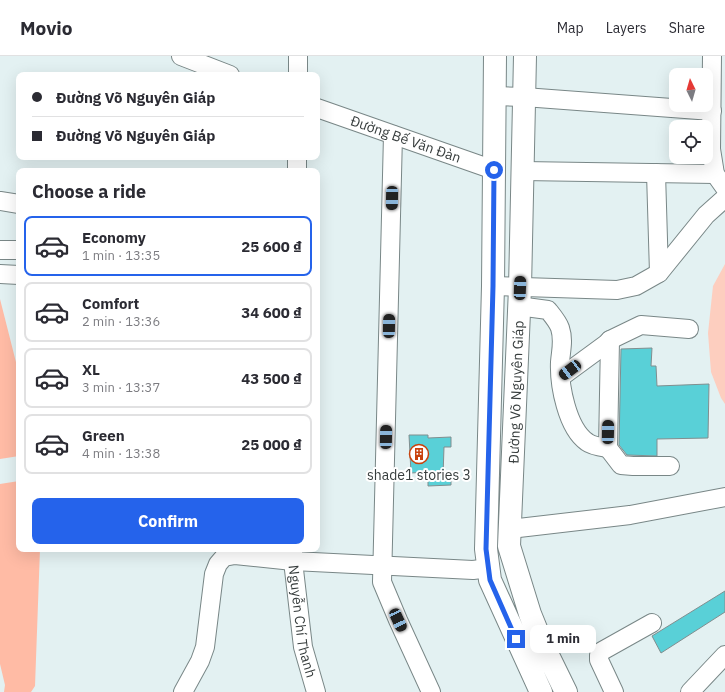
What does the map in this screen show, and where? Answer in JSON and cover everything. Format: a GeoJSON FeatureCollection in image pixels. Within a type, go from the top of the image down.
{"type":"FeatureCollection","features":[{"type":"Feature","properties":{"kind":"highway","name":"Đường Võ Nguyên Giáp"},"geometry":{"type":"LineString","coordinates":[[494,56],[493,286],[486,549],[490,580],[541,692]]}},
{"type":"Feature","properties":{"kind":"highway","name":"Đường Võ Nguyên Giáp"},"geometry":{"type":"LineString","coordinates":[[525,56],[516,396],[509,546],[530,614],[541,641],[566,692]]}},
{"type":"Feature","properties":{"kind":"highway"},"geometry":{"type":"LineString","coordinates":[[494,170],[523,171]]}},
{"type":"Feature","properties":{"kind":"highway"},"geometry":{"type":"LineString","coordinates":[[490,395],[516,396]]}},
{"type":"Feature","properties":{"kind":"street"},"geometry":{"type":"LineString","coordinates":[[181,56],[222,72]]}},
{"type":"Feature","properties":{"kind":"street"},"geometry":{"type":"LineString","coordinates":[[298,56],[298,72]]}},
{"type":"Feature","properties":{"kind":"street"},"geometry":{"type":"LineString","coordinates":[[712,56],[712,68]]}},
{"type":"Feature","properties":{"kind":"street"},"geometry":{"type":"LineString","coordinates":[[494,96],[669,108]]}},
{"type":"Feature","properties":{"kind":"street","name":"Đường Bế Văn Đàn"},"geometry":{"type":"LineString","coordinates":[[320,109],[494,170]]}},
{"type":"Feature","properties":{"kind":"street"},"geometry":{"type":"LineString","coordinates":[[523,171],[656,173],[720,181],[711,149],[712,112]]}},
{"type":"Feature","properties":{"kind":"street"},"geometry":{"type":"LineString","coordinates":[[393,135],[382,582],[431,692]]}},
{"type":"Feature","properties":{"kind":"street"},"geometry":{"type":"LineString","coordinates":[[656,173],[659,273]]}},
{"type":"Feature","properties":{"kind":"street"},"geometry":{"type":"LineString","coordinates":[[519,297],[617,290],[636,286],[659,273],[706,215],[725,198]]}},
{"type":"Feature","properties":{"kind":"street"},"geometry":{"type":"LineString","coordinates":[[0,201],[16,204]]}},
{"type":"Feature","properties":{"kind":"street"},"geometry":{"type":"LineString","coordinates":[[0,250],[16,250]]}},
{"type":"Feature","properties":{"kind":"street"},"geometry":{"type":"LineString","coordinates":[[0,274],[16,275]]}},
{"type":"Feature","properties":{"kind":"street"},"geometry":{"type":"LineString","coordinates":[[493,286],[548,310],[560,327],[562,345],[560,362],[561,377],[564,397],[571,419],[578,432],[588,443],[608,448]]}},
{"type":"Feature","properties":{"kind":"street"},"geometry":{"type":"LineString","coordinates":[[561,377],[610,340],[641,325],[689,329]]}},
{"type":"Feature","properties":{"kind":"street"},"geometry":{"type":"LineString","coordinates":[[610,340],[608,448],[621,465],[670,466]]}},
{"type":"Feature","properties":{"kind":"street"},"geometry":{"type":"LineString","coordinates":[[510,530],[630,516],[725,498]]}},
{"type":"Feature","properties":{"kind":"street"},"geometry":{"type":"LineString","coordinates":[[183,692],[200,660],[204,647],[214,574],[224,553],[235,555],[293,555],[383,565],[473,570],[489,568]]}},
{"type":"Feature","properties":{"kind":"street","name":"Nguyễn Chí Thanh"},"geometry":{"type":"LineString","coordinates":[[293,555],[303,647],[316,692]]}},
{"type":"Feature","properties":{"kind":"street"},"geometry":{"type":"LineString","coordinates":[[614,692],[599,660],[599,655],[602,651],[652,623]]}},
{"type":"Feature","properties":{"kind":"street"},"geometry":{"type":"LineString","coordinates":[[690,692],[725,655]]}},
{"type":"Feature","properties":{"kind":"shaded area"},"geometry":{"type":"Polygon","coordinates":[[[725,264],[725,404],[721,398],[711,372],[708,333],[713,286],[725,264]]]}},
{"type":"Feature","properties":{"kind":"shaded area"},"geometry":{"type":"Polygon","coordinates":[[[0,299],[16,362],[16,456],[0,459],[0,299]]]}},
{"type":"Feature","properties":{"kind":"shaded area"},"geometry":{"type":"Polygon","coordinates":[[[16,481],[16,552],[40,552],[35,686],[31,692],[4,692],[5,685],[0,664],[0,484],[16,481]]]}},
{"type":"Feature","properties":{"kind":"building"},"geometry":{"type":"Polygon","coordinates":[[[652,348],[651,366],[656,366],[657,386],[709,384],[708,438],[657,439],[657,456],[627,455],[619,445],[621,349],[652,348]]]}},
{"type":"Feature","properties":{"kind":"building"},"geometry":{"type":"Polygon","coordinates":[[[409,435],[428,435],[428,438],[451,437],[451,447],[444,447],[443,476],[451,476],[451,485],[428,486],[428,472],[411,473],[409,435]]]}},
{"type":"Feature","properties":{"kind":"building"},"geometry":{"type":"Polygon","coordinates":[[[725,591],[725,612],[661,653],[652,636],[725,591]]]}},
{"type":"Feature","properties":{"kind":"place","name":"shade1 stories 3"},"geometry":{"type":"Point","coordinates":[419,454]}},
{"type":"Feature","properties":{"kind":"route"},"geometry":{"type":"LineString","coordinates":[[494,170],[493,286],[486,549],[490,580],[516,639]]}}]}
